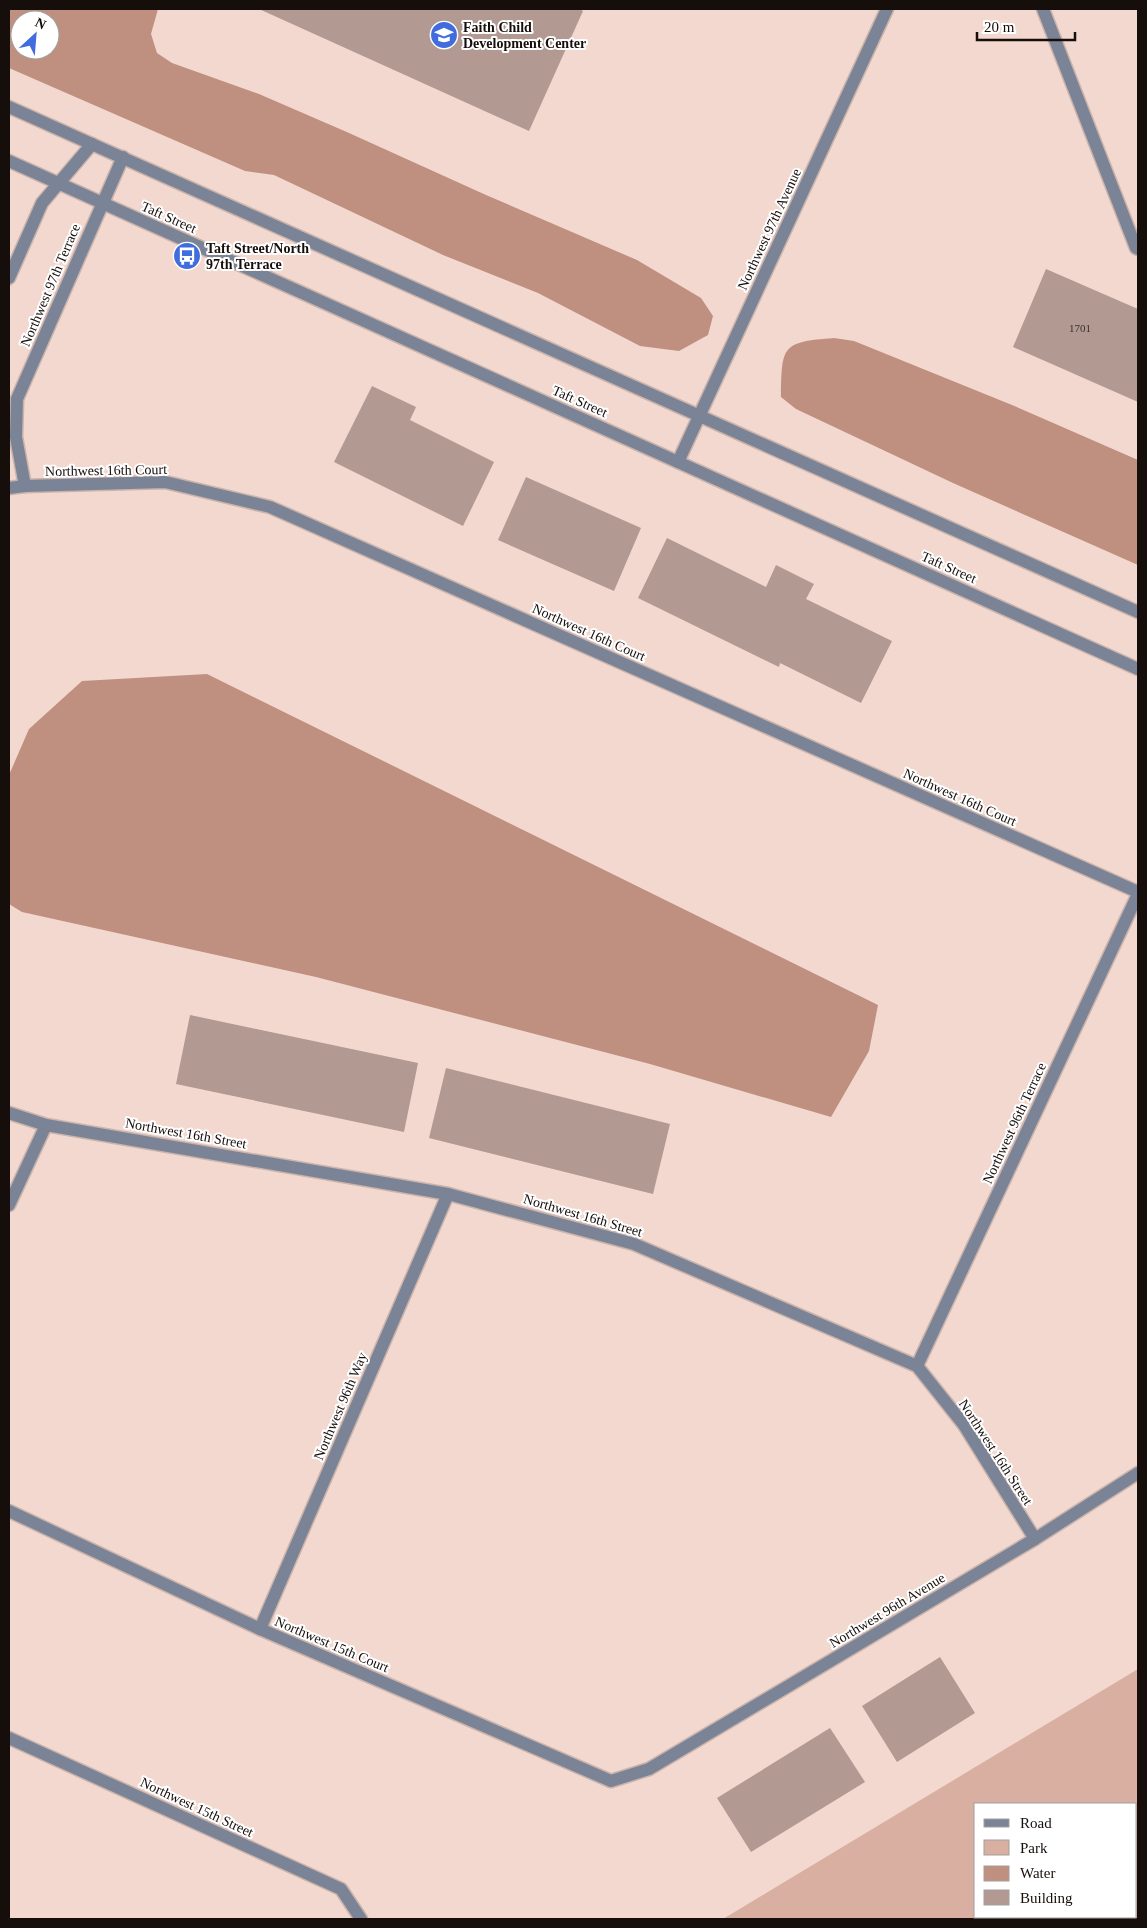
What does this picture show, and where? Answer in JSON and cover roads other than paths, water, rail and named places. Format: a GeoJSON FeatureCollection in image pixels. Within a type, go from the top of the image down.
{"type":"FeatureCollection","features":[{"type":"Feature","properties":{"kind":"street","name":"Northwest 97th Avenue"},"geometry":{"type":"LineString","coordinates":[[678,462],[886,9]]}},
{"type":"Feature","properties":{"kind":"street"},"geometry":{"type":"LineString","coordinates":[[1043,9],[1138,249]]}},
{"type":"Feature","properties":{"kind":"street"},"geometry":{"type":"LineString","coordinates":[[9,107],[1138,612]]}},
{"type":"Feature","properties":{"kind":"street"},"geometry":{"type":"LineString","coordinates":[[9,278],[42,204],[92,144]]}},
{"type":"Feature","properties":{"kind":"street","name":"Northwest 97th Terrace"},"geometry":{"type":"LineString","coordinates":[[25,486],[16,437],[17,398],[123,157]]}},
{"type":"Feature","properties":{"kind":"street","name":"Taft Street"},"geometry":{"type":"LineString","coordinates":[[9,162],[1138,669]]}},
{"type":"Feature","properties":{"kind":"street","name":"Northwest 16th Court"},"geometry":{"type":"LineString","coordinates":[[9,488],[165,482],[270,507],[1138,893]]}},
{"type":"Feature","properties":{"kind":"street","name":"Northwest 96th Terrace"},"geometry":{"type":"LineString","coordinates":[[917,1366],[1138,893]]}},
{"type":"Feature","properties":{"kind":"street"},"geometry":{"type":"LineString","coordinates":[[9,1113],[46,1125],[9,1205]]}},
{"type":"Feature","properties":{"kind":"street","name":"Northwest 16th Street"},"geometry":{"type":"LineString","coordinates":[[46,1125],[448,1194],[634,1244],[917,1366],[964,1425],[1035,1539]]}},
{"type":"Feature","properties":{"kind":"street","name":"Northwest 96th Way"},"geometry":{"type":"LineString","coordinates":[[260,1630],[448,1194]]}},
{"type":"Feature","properties":{"kind":"street","name":"Northwest 96th Avenue"},"geometry":{"type":"LineString","coordinates":[[650,1769],[1035,1539],[1138,1473]]}},
{"type":"Feature","properties":{"kind":"street","name":"Northwest 15th Court"},"geometry":{"type":"LineString","coordinates":[[9,1511],[260,1630],[611,1781],[650,1769]]}},
{"type":"Feature","properties":{"kind":"street","name":"Northwest 15th Street"},"geometry":{"type":"LineString","coordinates":[[9,1738],[340,1889],[361,1919]]}},
{"type":"Feature","properties":{"kind":"water"},"geometry":{"type":"Polygon","coordinates":[[[9,9],[158,9],[151,34],[157,53],[172,63],[259,94],[637,260],[701,298],[713,316],[708,335],[679,351],[640,346],[538,293],[443,255],[274,175],[245,171],[9,68],[9,9]]]}},
{"type":"Feature","properties":{"kind":"water"},"geometry":{"type":"Polygon","coordinates":[[[834,338],[854,341],[1012,405],[1138,460],[1138,565],[953,483],[796,409],[781,397],[784,357],[794,345],[834,338]]]}},
{"type":"Feature","properties":{"kind":"water"},"geometry":{"type":"Polygon","coordinates":[[[207,674],[878,1005],[869,1051],[831,1117],[650,1064],[316,977],[22,912],[9,904],[9,775],[29,729],[82,681],[207,674]]]}},
{"type":"Feature","properties":{"kind":"place","name":"Faith Child Development Center"},"geometry":{"type":"Point","coordinates":[444,35]}},
{"type":"Feature","properties":{"kind":"place","name":"Taft Street/North 97th Terrace"},"geometry":{"type":"Point","coordinates":[187,256]}}]}
